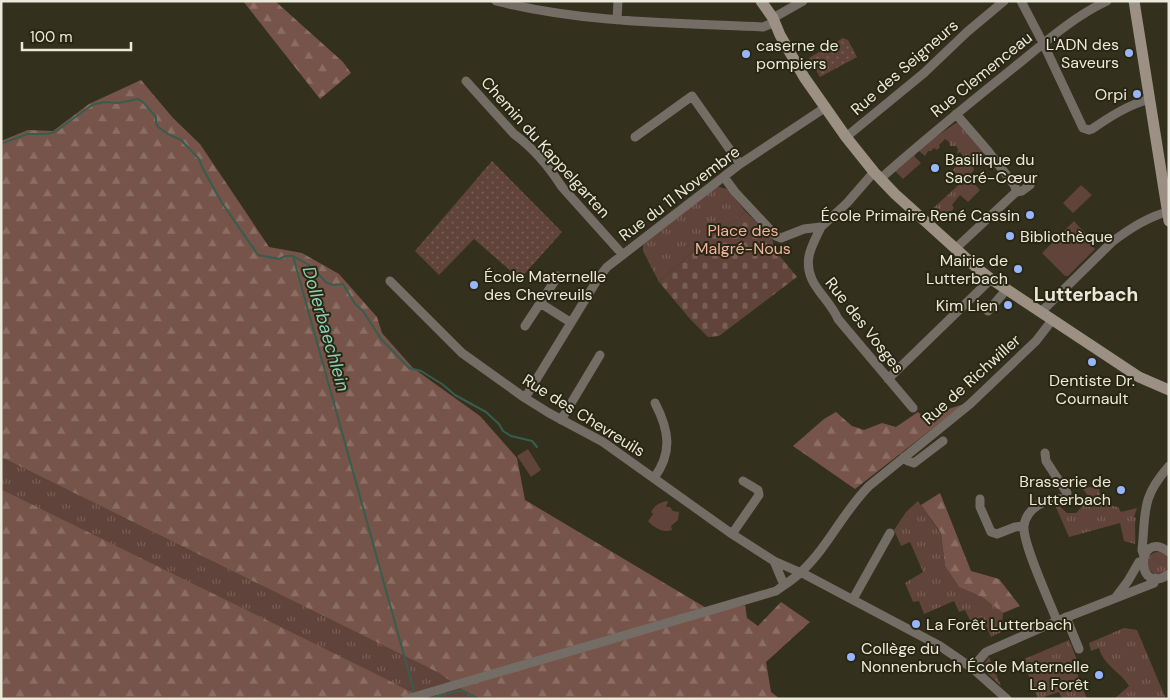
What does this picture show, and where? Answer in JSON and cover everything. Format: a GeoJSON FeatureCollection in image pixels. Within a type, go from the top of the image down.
{"type":"FeatureCollection","features":[{"type":"Feature","properties":{"kind":"main road"},"geometry":{"type":"LineString","coordinates":[[761,1],[774,20],[792,56],[846,136],[877,175],[991,279],[1139,377],[1169,390]]}},
{"type":"Feature","properties":{"kind":"main road"},"geometry":{"type":"LineString","coordinates":[[1135,2],[1167,195],[1168,216]]}},
{"type":"Feature","properties":{"kind":"street"},"geometry":{"type":"LineString","coordinates":[[496,1],[561,15],[617,20],[763,26],[803,1]]}},
{"type":"Feature","properties":{"kind":"street"},"geometry":{"type":"LineString","coordinates":[[617,20],[618,1]]}},
{"type":"Feature","properties":{"kind":"street","name":"Rue des Seigneurs"},"geometry":{"type":"LineString","coordinates":[[846,136],[924,73],[967,32],[1004,1]]}},
{"type":"Feature","properties":{"kind":"street"},"geometry":{"type":"LineString","coordinates":[[1021,1],[1043,43],[1081,126],[1086,130],[1092,129],[1113,114],[1135,103],[1150,99]]}},
{"type":"Feature","properties":{"kind":"street","name":"Rue Clemenceau"},"geometry":{"type":"LineString","coordinates":[[821,227],[877,175],[1043,43],[1077,18],[1107,1]]}},
{"type":"Feature","properties":{"kind":"street","name":"Chemin du Kappelgarten"},"geometry":{"type":"LineString","coordinates":[[466,81],[555,176],[562,187],[623,255]]}},
{"type":"Feature","properties":{"kind":"street"},"geometry":{"type":"LineString","coordinates":[[634,137],[692,96],[740,164]]}},
{"type":"Feature","properties":{"kind":"street","name":"Rue du 11 Novembre"},"geometry":{"type":"LineString","coordinates":[[525,398],[598,277],[623,255],[740,164],[826,107]]}},
{"type":"Feature","properties":{"kind":"street"},"geometry":{"type":"LineString","coordinates":[[956,114],[1015,186],[1016,192]]}},
{"type":"Feature","properties":{"kind":"street"},"geometry":{"type":"LineString","coordinates":[[724,177],[735,192],[776,236],[781,238],[804,229],[821,227]]}},
{"type":"Feature","properties":{"kind":"street"},"geometry":{"type":"LineString","coordinates":[[956,249],[1016,192],[1024,190],[1030,184]]}},
{"type":"Feature","properties":{"kind":"street"},"geometry":{"type":"LineString","coordinates":[[1042,311],[1124,232],[1156,215],[1168,216]]}},
{"type":"Feature","properties":{"kind":"street","name":"Rue des Vosges"},"geometry":{"type":"LineString","coordinates":[[821,227],[809,256],[808,272],[810,278],[834,310],[838,319],[913,408]]}},
{"type":"Feature","properties":{"kind":"street"},"geometry":{"type":"LineString","coordinates":[[525,326],[558,276]]}},
{"type":"Feature","properties":{"kind":"street"},"geometry":{"type":"LineString","coordinates":[[888,379],[991,279]]}},
{"type":"Feature","properties":{"kind":"street","name":"Rue des Chevreuils"},"geometry":{"type":"LineString","coordinates":[[390,280],[462,353],[525,398],[603,442],[732,534],[774,561],[801,572],[940,646],[972,668],[1007,699]]}},
{"type":"Feature","properties":{"kind":"street"},"geometry":{"type":"LineString","coordinates":[[988,311],[1007,289]]}},
{"type":"Feature","properties":{"kind":"street"},"geometry":{"type":"LineString","coordinates":[[540,303],[570,322]]}},
{"type":"Feature","properties":{"kind":"street","name":"Rue de Richwiller"},"geometry":{"type":"LineString","coordinates":[[407,699],[762,596],[776,590],[801,572],[812,561],[859,496],[970,404],[1036,341],[1053,319]]}},
{"type":"Feature","properties":{"kind":"street"},"geometry":{"type":"LineString","coordinates":[[561,420],[600,355]]}},
{"type":"Feature","properties":{"kind":"street"},"geometry":{"type":"LineString","coordinates":[[654,478],[665,458],[667,434],[664,419],[655,403]]}},
{"type":"Feature","properties":{"kind":"street","name":"Rue de Richwiller"},"geometry":{"type":"LineString","coordinates":[[904,457],[914,463],[944,441]]}},
{"type":"Feature","properties":{"kind":"street"},"geometry":{"type":"LineString","coordinates":[[1045,454],[1046,461],[1064,496],[1038,504],[1029,515],[1024,526],[1026,542],[1062,619],[1079,649]]}},
{"type":"Feature","properties":{"kind":"street"},"geometry":{"type":"LineString","coordinates":[[1142,588],[1142,550],[1148,498],[1157,480],[1169,466]]}},
{"type":"Feature","properties":{"kind":"street"},"geometry":{"type":"LineString","coordinates":[[732,534],[760,496],[758,490],[743,481]]}},
{"type":"Feature","properties":{"kind":"street"},"geometry":{"type":"LineString","coordinates":[[980,499],[980,507],[991,532],[997,534],[1015,527],[1024,526]]}},
{"type":"Feature","properties":{"kind":"street"},"geometry":{"type":"LineString","coordinates":[[853,599],[890,533]]}},
{"type":"Feature","properties":{"kind":"street"},"geometry":{"type":"LineString","coordinates":[[1144,533],[1166,550]]}},
{"type":"Feature","properties":{"kind":"street"},"geometry":{"type":"LineString","coordinates":[[1116,597],[1139,562],[1143,562],[1150,550],[1158,547],[1166,550]]}},
{"type":"Feature","properties":{"kind":"street"},"geometry":{"type":"LineString","coordinates":[[774,561],[784,585]]}},
{"type":"Feature","properties":{"kind":"street"},"geometry":{"type":"LineString","coordinates":[[1143,562],[1146,573],[1155,578],[1164,578],[1169,574]]}},
{"type":"Feature","properties":{"kind":"street"},"geometry":{"type":"LineString","coordinates":[[972,668],[986,652],[1062,619],[1142,588],[1154,582],[1155,578]]}},
{"type":"Feature","properties":{"kind":"green space"},"geometry":{"type":"Polygon","coordinates":[[[243,1],[275,1],[343,62],[351,73],[320,99],[243,1]]]}},
{"type":"Feature","properties":{"kind":"green space"},"geometry":{"type":"Polygon","coordinates":[[[843,38],[848,40],[857,57],[820,77],[809,58],[843,38]]]}},
{"type":"Feature","properties":{"kind":"green space"},"geometry":{"type":"Polygon","coordinates":[[[141,80],[173,118],[200,144],[269,247],[302,253],[339,274],[377,317],[382,333],[413,368],[480,416],[517,458],[525,500],[713,612],[745,605],[747,618],[758,626],[781,602],[810,622],[766,662],[771,692],[780,699],[481,699],[461,689],[439,673],[1,457],[1,141],[28,130],[53,131],[89,104],[141,80]]]}},
{"type":"Feature","properties":{"kind":"green space"},"geometry":{"type":"Polygon","coordinates":[[[956,123],[959,123],[986,153],[973,166],[974,170],[968,177],[980,190],[968,202],[960,195],[952,205],[954,208],[942,222],[930,211],[963,181],[953,170],[964,157],[960,152],[957,154],[958,149],[956,146],[950,146],[949,142],[945,139],[937,150],[934,148],[928,151],[925,156],[919,151],[931,140],[956,123]]]}},
{"type":"Feature","properties":{"kind":"green space"},"geometry":{"type":"Polygon","coordinates":[[[915,155],[921,163],[903,179],[895,171],[915,155]]]}},
{"type":"Feature","properties":{"kind":"green space"},"geometry":{"type":"Polygon","coordinates":[[[492,161],[562,232],[520,279],[474,239],[439,275],[415,251],[492,161]]]}},
{"type":"Feature","properties":{"kind":"green space"},"geometry":{"type":"Polygon","coordinates":[[[1081,185],[1092,195],[1073,213],[1063,203],[1081,185]]]}},
{"type":"Feature","properties":{"kind":"green space"},"geometry":{"type":"Polygon","coordinates":[[[716,186],[727,189],[746,212],[693,251],[659,282],[643,251],[643,244],[716,186]]]}},
{"type":"Feature","properties":{"kind":"green space","name":"Place des Malgré-Nous"},"geometry":{"type":"Polygon","coordinates":[[[746,212],[772,237],[774,249],[797,277],[719,336],[708,337],[659,282],[693,251],[746,212]]]}},
{"type":"Feature","properties":{"kind":"green space"},"geometry":{"type":"Polygon","coordinates":[[[1074,221],[1095,244],[1092,246],[1095,249],[1068,276],[1065,276],[1042,253],[1074,221]]]}},
{"type":"Feature","properties":{"kind":"green space"},"geometry":{"type":"Polygon","coordinates":[[[964,404],[855,489],[793,446],[824,419],[836,412],[852,426],[864,430],[882,423],[896,427],[918,412],[926,419],[936,413],[964,404]]]}},
{"type":"Feature","properties":{"kind":"green space"},"geometry":{"type":"Polygon","coordinates":[[[528,449],[541,470],[531,477],[517,456],[528,449]]]}},
{"type":"Feature","properties":{"kind":"green space"},"geometry":{"type":"Polygon","coordinates":[[[1,457],[439,673],[461,689],[481,699],[424,699],[1,489],[1,457]]]}},
{"type":"Feature","properties":{"kind":"green space"},"geometry":{"type":"Polygon","coordinates":[[[1089,487],[1099,488],[1101,500],[1106,500],[1108,505],[1118,507],[1121,512],[1137,508],[1134,517],[1136,518],[1135,544],[1124,541],[1120,523],[1069,537],[1055,505],[1057,504],[1067,513],[1076,513],[1084,504],[1088,504],[1089,497],[1083,489],[1089,487]]]}},
{"type":"Feature","properties":{"kind":"green space"},"geometry":{"type":"Polygon","coordinates":[[[1,489],[386,679],[424,699],[1,699],[1,489]]]}},
{"type":"Feature","properties":{"kind":"green space"},"geometry":{"type":"Polygon","coordinates":[[[940,493],[971,571],[999,579],[1020,606],[1003,613],[982,597],[959,587],[945,566],[941,533],[921,505],[940,493]]]}},
{"type":"Feature","properties":{"kind":"green space"},"geometry":{"type":"Polygon","coordinates":[[[666,501],[668,502],[666,507],[679,512],[678,520],[671,526],[672,530],[669,531],[659,529],[648,521],[653,514],[651,512],[654,508],[666,501]]]}},
{"type":"Feature","properties":{"kind":"green space"},"geometry":{"type":"Polygon","coordinates":[[[918,501],[941,534],[945,566],[959,587],[982,597],[1003,613],[1001,632],[991,637],[982,617],[971,622],[965,610],[959,612],[954,601],[924,614],[919,601],[913,602],[905,583],[923,572],[910,542],[901,546],[894,530],[906,512],[918,501]]]}},
{"type":"Feature","properties":{"kind":"green space"},"geometry":{"type":"Polygon","coordinates":[[[1154,552],[1162,552],[1169,559],[1169,567],[1162,574],[1154,574],[1147,567],[1147,559],[1154,552]]]}},
{"type":"Feature","properties":{"kind":"green space"},"geometry":{"type":"Polygon","coordinates":[[[1124,628],[1137,630],[1166,699],[1114,699],[1129,686],[1108,664],[1099,648],[1091,651],[1089,643],[1124,628]]]}},
{"type":"Feature","properties":{"kind":"green space"},"geometry":{"type":"Polygon","coordinates":[[[1069,640],[1076,657],[1076,671],[1087,699],[1062,699],[1059,692],[1038,699],[1022,660],[1069,640]]]}},
{"type":"Feature","properties":{"kind":"green space"},"geometry":{"type":"Polygon","coordinates":[[[989,657],[1001,686],[985,671],[983,666],[989,657]]]}},
{"type":"Feature","properties":{"kind":"waterway","name":"Dollerbaechlein"},"geometry":{"type":"LineString","coordinates":[[1,144],[27,134],[55,132],[92,105],[138,99],[156,117],[158,127],[181,140],[199,159],[222,203],[258,255],[279,259],[293,256]]}},
{"type":"Feature","properties":{"kind":"waterway","name":"Dollerbaechlein"},"geometry":{"type":"LineString","coordinates":[[293,256],[414,691]]}},
{"type":"Feature","properties":{"kind":"waterway"},"geometry":{"type":"LineString","coordinates":[[293,256],[309,265],[327,283],[333,285],[343,284],[381,339],[409,368],[421,371],[455,395],[486,412],[499,424],[503,431],[511,436],[532,441],[537,447]]}},
{"type":"Feature","properties":{"kind":"waterway","name":"Dollerbaechlein"},"geometry":{"type":"LineString","coordinates":[[430,699],[457,691],[463,691],[478,699]]}},
{"type":"Feature","properties":{"kind":"place","name":"L'ADN des Saveurs"},"geometry":{"type":"Point","coordinates":[1129,53]}},
{"type":"Feature","properties":{"kind":"place","name":"caserne de pompiers"},"geometry":{"type":"Point","coordinates":[746,54]}},
{"type":"Feature","properties":{"kind":"place","name":"Orpi"},"geometry":{"type":"Point","coordinates":[1137,94]}},
{"type":"Feature","properties":{"kind":"place","name":"Basilique du Sacré-Cœur"},"geometry":{"type":"Point","coordinates":[935,168]}},
{"type":"Feature","properties":{"kind":"place","name":"École Primaire René Cassin"},"geometry":{"type":"Point","coordinates":[1030,215]}},
{"type":"Feature","properties":{"kind":"place","name":"Bibliothèque"},"geometry":{"type":"Point","coordinates":[1010,236]}},
{"type":"Feature","properties":{"kind":"place","name":"Mairie de Lutterbach"},"geometry":{"type":"Point","coordinates":[1018,269]}},
{"type":"Feature","properties":{"kind":"place","name":"École Maternelle des Chevreuils"},"geometry":{"type":"Point","coordinates":[474,285]}},
{"type":"Feature","properties":{"kind":"place","name":"Kim Lien"},"geometry":{"type":"Point","coordinates":[1008,305]}},
{"type":"Feature","properties":{"kind":"place","name":"Dentiste Dr. Cournault"},"geometry":{"type":"Point","coordinates":[1092,362]}},
{"type":"Feature","properties":{"kind":"place","name":"Brasserie de Lutterbach"},"geometry":{"type":"Point","coordinates":[1121,490]}},
{"type":"Feature","properties":{"kind":"place","name":"La Forêt Lutterbach"},"geometry":{"type":"Point","coordinates":[916,624]}},
{"type":"Feature","properties":{"kind":"place","name":"Collège du Nonnenbruch"},"geometry":{"type":"Point","coordinates":[851,657]}},
{"type":"Feature","properties":{"kind":"place","name":"École Maternelle La Forêt"},"geometry":{"type":"Point","coordinates":[1099,675]}},
{"type":"Feature","properties":{"kind":"district","name":"Lutterbach"},"geometry":{"type":"Point","coordinates":[1086,294]}}]}
